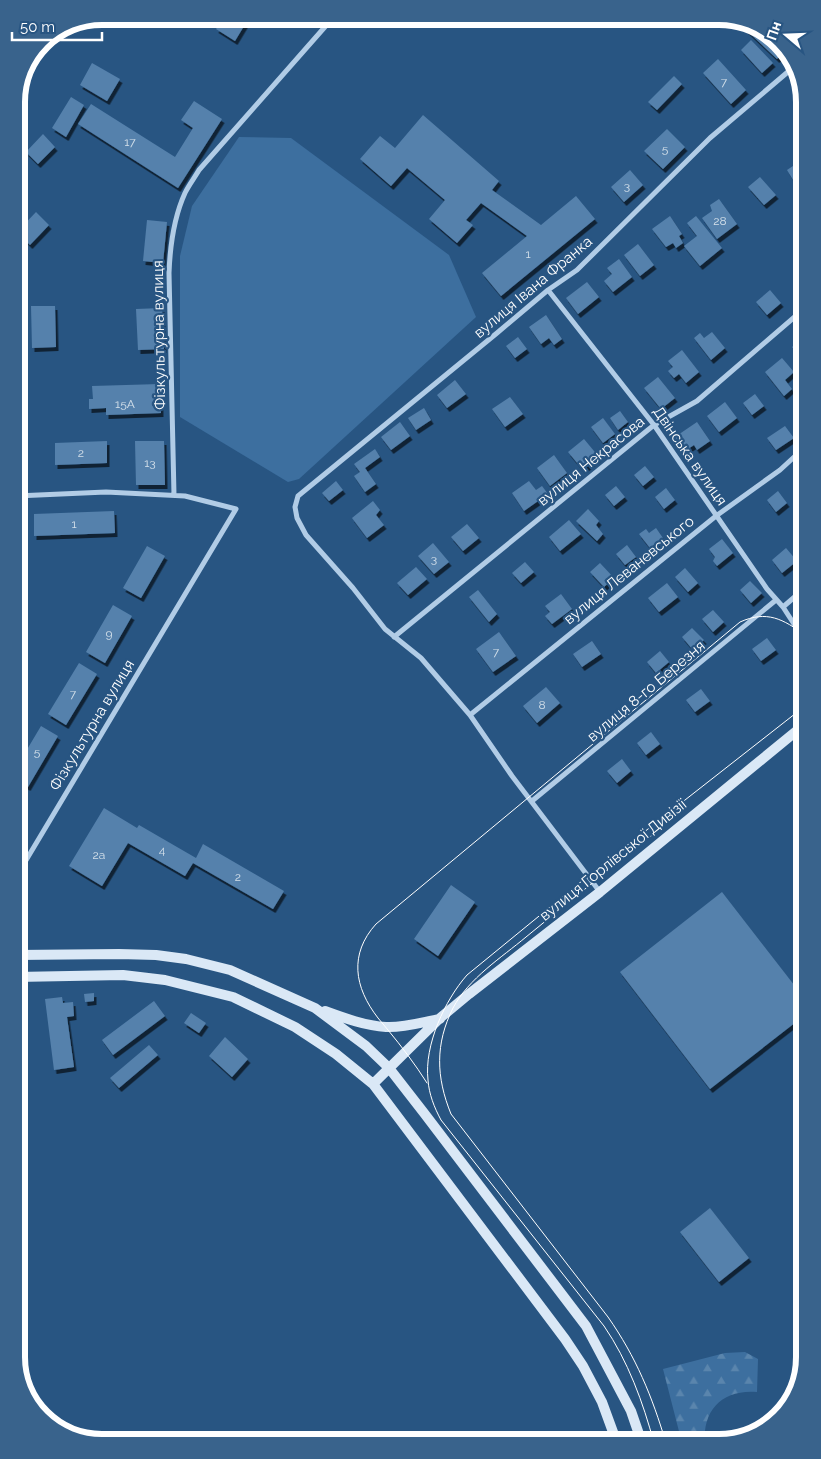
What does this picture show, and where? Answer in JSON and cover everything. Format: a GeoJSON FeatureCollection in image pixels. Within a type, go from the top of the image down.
{"type":"FeatureCollection","features":[{"type":"Feature","properties":{"kind":"main road","name":"вулиця Горлівської Дивізії"},"geometry":{"type":"LineString","coordinates":[[374,1084],[440,1018],[600,892],[796,731]]}},
{"type":"Feature","properties":{"kind":"main road"},"geometry":{"type":"LineString","coordinates":[[25,955],[119,954],[186,959],[230,970],[315,1008],[369,1025],[387,1028],[413,1025],[440,1018]]}},
{"type":"Feature","properties":{"kind":"main road"},"geometry":{"type":"LineString","coordinates":[[25,977],[123,975],[165,980],[233,997],[295,1027],[336,1054],[374,1084],[565,1339],[583,1366],[602,1402],[614,1434]]}},
{"type":"Feature","properties":{"kind":"main road"},"geometry":{"type":"LineString","coordinates":[[315,1008],[366,1046],[388,1068],[586,1326],[631,1411],[639,1434]]}},
{"type":"Feature","properties":{"kind":"street","name":"Фізкультурна вулиця"},"geometry":{"type":"LineString","coordinates":[[25,862],[236,509],[174,495],[169,273],[178,215],[185,193],[199,170],[327,25]]}},
{"type":"Feature","properties":{"kind":"street","name":"вулиця Івана Франка"},"geometry":{"type":"LineString","coordinates":[[394,636],[385,629],[353,588],[306,535],[295,507],[298,496],[548,290],[577,270],[710,138],[789,71]]}},
{"type":"Feature","properties":{"kind":"street","name":"Двінська вулиця"},"geometry":{"type":"LineString","coordinates":[[548,290],[654,425],[796,628]]}},
{"type":"Feature","properties":{"kind":"street","name":"вулиця Некрасова"},"geometry":{"type":"LineString","coordinates":[[394,636],[654,425],[697,402],[796,316]]}},
{"type":"Feature","properties":{"kind":"street","name":"вулиця Леваневського"},"geometry":{"type":"LineString","coordinates":[[470,715],[716,516],[780,470],[796,455]]}},
{"type":"Feature","properties":{"kind":"street"},"geometry":{"type":"LineString","coordinates":[[25,496],[106,492],[174,495]]}},
{"type":"Feature","properties":{"kind":"street"},"geometry":{"type":"LineString","coordinates":[[783,607],[796,596]]}},
{"type":"Feature","properties":{"kind":"street","name":"вулиця 8-го Березня"},"geometry":{"type":"LineString","coordinates":[[532,801],[776,600]]}},
{"type":"Feature","properties":{"kind":"street"},"geometry":{"type":"LineString","coordinates":[[394,636],[421,658],[470,715],[512,776],[600,892]]}},
{"type":"Feature","properties":{"kind":"street"},"geometry":{"type":"LineString","coordinates":[[792,734],[796,736]]}},
{"type":"Feature","properties":{"kind":"green space"},"geometry":{"type":"Polygon","coordinates":[[[239,137],[291,138],[449,255],[476,317],[299,479],[288,482],[180,417],[180,256],[192,206],[239,137]]]}},
{"type":"Feature","properties":{"kind":"green space"},"geometry":{"type":"Polygon","coordinates":[[[745,1352],[758,1359],[757,1392],[745,1392],[725,1398],[711,1411],[707,1420],[705,1434],[680,1434],[663,1369],[725,1353],[745,1352]]]}},
{"type":"Feature","properties":{"kind":"building"},"geometry":{"type":"Polygon","coordinates":[[[219,25],[245,25],[235,41],[216,29],[219,25]]]}},
{"type":"Feature","properties":{"kind":"building"},"geometry":{"type":"Polygon","coordinates":[[[746,30],[761,37],[761,44],[746,30]]]}},
{"type":"Feature","properties":{"kind":"building"},"geometry":{"type":"Polygon","coordinates":[[[751,40],[761,50],[761,60],[770,60],[773,63],[762,73],[741,50],[751,40]]]}},
{"type":"Feature","properties":{"kind":"building"},"geometry":{"type":"Polygon","coordinates":[[[718,59],[746,90],[731,104],[703,73],[718,59]]]}},
{"type":"Feature","properties":{"kind":"building"},"geometry":{"type":"Polygon","coordinates":[[[92,63],[120,79],[107,101],[80,85],[92,63]]]}},
{"type":"Feature","properties":{"kind":"building"},"geometry":{"type":"Polygon","coordinates":[[[674,76],[682,84],[657,110],[648,102],[674,76]]]}},
{"type":"Feature","properties":{"kind":"building"},"geometry":{"type":"Polygon","coordinates":[[[71,97],[84,105],[66,137],[52,128],[71,97]]]}},
{"type":"Feature","properties":{"kind":"building"},"geometry":{"type":"Polygon","coordinates":[[[194,101],[222,119],[178,188],[78,124],[91,104],[175,157],[193,128],[181,120],[194,101]]]}},
{"type":"Feature","properties":{"kind":"building"},"geometry":{"type":"Polygon","coordinates":[[[423,115],[499,181],[492,190],[541,225],[576,196],[595,219],[501,296],[482,273],[527,236],[481,203],[466,220],[473,225],[457,243],[429,219],[445,200],[407,168],[391,186],[360,159],[380,136],[395,148],[423,115]]]}},
{"type":"Feature","properties":{"kind":"building"},"geometry":{"type":"Polygon","coordinates":[[[667,129],[685,147],[663,169],[644,151],[667,129]]]}},
{"type":"Feature","properties":{"kind":"building"},"geometry":{"type":"Polygon","coordinates":[[[43,134],[55,147],[38,164],[26,152],[43,134]]]}},
{"type":"Feature","properties":{"kind":"building"},"geometry":{"type":"Polygon","coordinates":[[[793,166],[796,170],[796,182],[795,183],[787,170],[793,166]]]}},
{"type":"Feature","properties":{"kind":"building"},"geometry":{"type":"Polygon","coordinates":[[[630,170],[643,185],[624,202],[611,187],[630,170]]]}},
{"type":"Feature","properties":{"kind":"building"},"geometry":{"type":"Polygon","coordinates":[[[760,177],[776,195],[764,205],[748,187],[760,177]]]}},
{"type":"Feature","properties":{"kind":"building"},"geometry":{"type":"Polygon","coordinates":[[[719,199],[737,224],[717,239],[702,218],[712,211],[710,205],[719,199]]]}},
{"type":"Feature","properties":{"kind":"building"},"geometry":{"type":"Polygon","coordinates":[[[36,212],[49,225],[30,245],[25,240],[25,224],[36,212]]]}},
{"type":"Feature","properties":{"kind":"building"},"geometry":{"type":"Polygon","coordinates":[[[670,216],[682,234],[679,236],[683,243],[676,248],[673,243],[666,247],[652,229],[670,216]]]}},
{"type":"Feature","properties":{"kind":"building"},"geometry":{"type":"Polygon","coordinates":[[[696,216],[722,248],[700,266],[684,246],[697,236],[687,223],[696,216]]]}},
{"type":"Feature","properties":{"kind":"building"},"geometry":{"type":"Polygon","coordinates":[[[147,220],[167,222],[163,263],[143,261],[147,220]]]}},
{"type":"Feature","properties":{"kind":"building"},"geometry":{"type":"Polygon","coordinates":[[[638,244],[654,265],[640,276],[624,255],[638,244]]]}},
{"type":"Feature","properties":{"kind":"building"},"geometry":{"type":"Polygon","coordinates":[[[619,259],[632,277],[613,292],[604,281],[612,274],[607,268],[619,259]]]}},
{"type":"Feature","properties":{"kind":"building"},"geometry":{"type":"Polygon","coordinates":[[[587,282],[599,297],[578,314],[566,298],[587,282]]]}},
{"type":"Feature","properties":{"kind":"building"},"geometry":{"type":"Polygon","coordinates":[[[770,290],[781,303],[767,315],[756,302],[770,290]]]}},
{"type":"Feature","properties":{"kind":"building"},"geometry":{"type":"Polygon","coordinates":[[[31,306],[55,306],[56,347],[32,348],[31,306]]]}},
{"type":"Feature","properties":{"kind":"building"},"geometry":{"type":"Polygon","coordinates":[[[162,308],[164,349],[138,350],[136,309],[162,308]]]}},
{"type":"Feature","properties":{"kind":"building"},"geometry":{"type":"Polygon","coordinates":[[[546,315],[562,339],[554,345],[549,338],[541,344],[529,327],[546,315]]]}},
{"type":"Feature","properties":{"kind":"building"},"geometry":{"type":"Polygon","coordinates":[[[712,332],[725,348],[711,360],[694,338],[700,333],[704,338],[712,332]]]}},
{"type":"Feature","properties":{"kind":"building"},"geometry":{"type":"Polygon","coordinates":[[[518,337],[527,349],[515,358],[506,346],[518,337]]]}},
{"type":"Feature","properties":{"kind":"building"},"geometry":{"type":"Polygon","coordinates":[[[796,344],[796,352],[792,347],[796,344]]]}},
{"type":"Feature","properties":{"kind":"building"},"geometry":{"type":"Polygon","coordinates":[[[682,350],[699,372],[686,383],[679,374],[674,378],[668,371],[673,367],[668,361],[682,350]]]}},
{"type":"Feature","properties":{"kind":"building"},"geometry":{"type":"Polygon","coordinates":[[[782,358],[794,372],[785,380],[792,389],[784,396],[765,372],[782,358]]]}},
{"type":"Feature","properties":{"kind":"building"},"geometry":{"type":"Polygon","coordinates":[[[658,377],[675,398],[661,409],[644,388],[658,377]]]}},
{"type":"Feature","properties":{"kind":"building"},"geometry":{"type":"Polygon","coordinates":[[[455,380],[466,394],[447,408],[437,395],[455,380]]]}},
{"type":"Feature","properties":{"kind":"building"},"geometry":{"type":"Polygon","coordinates":[[[160,384],[161,413],[106,415],[106,408],[89,409],[89,399],[93,399],[92,386],[160,384]]]}},
{"type":"Feature","properties":{"kind":"building"},"geometry":{"type":"Polygon","coordinates":[[[755,394],[764,406],[752,415],[743,403],[755,394]]]}},
{"type":"Feature","properties":{"kind":"building"},"geometry":{"type":"Polygon","coordinates":[[[510,397],[523,414],[505,427],[492,409],[510,397]]]}},
{"type":"Feature","properties":{"kind":"building"},"geometry":{"type":"Polygon","coordinates":[[[725,402],[737,418],[719,432],[707,416],[725,402]]]}},
{"type":"Feature","properties":{"kind":"building"},"geometry":{"type":"Polygon","coordinates":[[[424,408],[431,420],[416,430],[408,418],[424,408]]]}},
{"type":"Feature","properties":{"kind":"building"},"geometry":{"type":"Polygon","coordinates":[[[620,411],[628,422],[618,430],[610,418],[620,411]]]}},
{"type":"Feature","properties":{"kind":"building"},"geometry":{"type":"Polygon","coordinates":[[[603,418],[615,434],[603,443],[591,427],[603,418]]]}},
{"type":"Feature","properties":{"kind":"building"},"geometry":{"type":"Polygon","coordinates":[[[400,422],[410,436],[391,450],[381,437],[400,422]]]}},
{"type":"Feature","properties":{"kind":"building"},"geometry":{"type":"Polygon","coordinates":[[[697,422],[710,441],[697,450],[694,445],[685,451],[675,437],[697,422]]]}},
{"type":"Feature","properties":{"kind":"building"},"geometry":{"type":"Polygon","coordinates":[[[785,426],[794,438],[776,450],[767,438],[785,426]]]}},
{"type":"Feature","properties":{"kind":"building"},"geometry":{"type":"Polygon","coordinates":[[[584,439],[599,457],[583,470],[568,452],[584,439]]]}},
{"type":"Feature","properties":{"kind":"building"},"geometry":{"type":"Polygon","coordinates":[[[107,441],[107,463],[55,465],[55,443],[107,441]]]}},
{"type":"Feature","properties":{"kind":"building"},"geometry":{"type":"Polygon","coordinates":[[[135,441],[164,441],[165,485],[136,485],[135,441]]]}},
{"type":"Feature","properties":{"kind":"building"},"geometry":{"type":"Polygon","coordinates":[[[375,449],[380,457],[365,468],[376,484],[365,492],[354,476],[360,472],[354,464],[375,449]]]}},
{"type":"Feature","properties":{"kind":"building"},"geometry":{"type":"Polygon","coordinates":[[[554,455],[567,473],[550,486],[537,468],[554,455]]]}},
{"type":"Feature","properties":{"kind":"building"},"geometry":{"type":"Polygon","coordinates":[[[645,466],[654,477],[643,486],[634,475],[645,466]]]}},
{"type":"Feature","properties":{"kind":"building"},"geometry":{"type":"Polygon","coordinates":[[[336,481],[343,490],[329,501],[322,493],[336,481]]]}},
{"type":"Feature","properties":{"kind":"building"},"geometry":{"type":"Polygon","coordinates":[[[529,481],[536,490],[542,486],[548,494],[524,511],[512,493],[529,481]]]}},
{"type":"Feature","properties":{"kind":"building"},"geometry":{"type":"Polygon","coordinates":[[[616,486],[625,497],[614,506],[605,495],[616,486]]]}},
{"type":"Feature","properties":{"kind":"building"},"geometry":{"type":"Polygon","coordinates":[[[666,488],[675,500],[664,509],[655,497],[666,488]]]}},
{"type":"Feature","properties":{"kind":"building"},"geometry":{"type":"Polygon","coordinates":[[[778,491],[787,503],[776,512],[767,500],[778,491]]]}},
{"type":"Feature","properties":{"kind":"building"},"geometry":{"type":"Polygon","coordinates":[[[373,501],[380,510],[376,515],[384,525],[367,538],[352,518],[373,501]]]}},
{"type":"Feature","properties":{"kind":"building"},"geometry":{"type":"Polygon","coordinates":[[[588,509],[599,521],[596,525],[603,534],[597,541],[576,521],[588,509]]]}},
{"type":"Feature","properties":{"kind":"building"},"geometry":{"type":"Polygon","coordinates":[[[114,511],[115,533],[34,536],[34,514],[114,511]]]}},
{"type":"Feature","properties":{"kind":"building"},"geometry":{"type":"Polygon","coordinates":[[[569,520],[581,534],[560,551],[549,537],[569,520]]]}},
{"type":"Feature","properties":{"kind":"building"},"geometry":{"type":"Polygon","coordinates":[[[467,524],[479,538],[463,551],[451,537],[467,524]]]}},
{"type":"Feature","properties":{"kind":"building"},"geometry":{"type":"Polygon","coordinates":[[[656,528],[663,538],[650,548],[639,534],[646,529],[649,533],[656,528]]]}},
{"type":"Feature","properties":{"kind":"building"},"geometry":{"type":"Polygon","coordinates":[[[722,539],[733,553],[717,566],[713,561],[715,557],[709,549],[722,539]]]}},
{"type":"Feature","properties":{"kind":"building"},"geometry":{"type":"Polygon","coordinates":[[[433,543],[449,562],[434,574],[418,556],[433,543]]]}},
{"type":"Feature","properties":{"kind":"building"},"geometry":{"type":"Polygon","coordinates":[[[627,545],[636,557],[625,565],[616,554],[627,545]]]}},
{"type":"Feature","properties":{"kind":"building"},"geometry":{"type":"Polygon","coordinates":[[[147,546],[165,556],[141,598],[123,588],[147,546]]]}},
{"type":"Feature","properties":{"kind":"building"},"geometry":{"type":"Polygon","coordinates":[[[786,548],[796,562],[782,573],[772,560],[786,548]]]}},
{"type":"Feature","properties":{"kind":"building"},"geometry":{"type":"Polygon","coordinates":[[[525,562],[534,572],[521,583],[512,573],[525,562]]]}},
{"type":"Feature","properties":{"kind":"building"},"geometry":{"type":"Polygon","coordinates":[[[600,563],[614,578],[604,587],[590,572],[600,563]]]}},
{"type":"Feature","properties":{"kind":"building"},"geometry":{"type":"Polygon","coordinates":[[[416,567],[427,579],[408,595],[397,583],[416,567]]]}},
{"type":"Feature","properties":{"kind":"building"},"geometry":{"type":"Polygon","coordinates":[[[685,568],[698,583],[688,592],[675,577],[685,568]]]}},
{"type":"Feature","properties":{"kind":"building"},"geometry":{"type":"Polygon","coordinates":[[[750,581],[762,593],[751,603],[740,590],[750,581]]]}},
{"type":"Feature","properties":{"kind":"building"},"geometry":{"type":"Polygon","coordinates":[[[667,583],[678,597],[659,612],[648,598],[667,583]]]}},
{"type":"Feature","properties":{"kind":"building"},"geometry":{"type":"Polygon","coordinates":[[[478,590],[497,614],[489,622],[469,597],[478,590]]]}},
{"type":"Feature","properties":{"kind":"building"},"geometry":{"type":"Polygon","coordinates":[[[561,594],[572,609],[552,624],[545,616],[550,612],[545,606],[561,594]]]}},
{"type":"Feature","properties":{"kind":"building"},"geometry":{"type":"Polygon","coordinates":[[[113,605],[132,616],[105,663],[86,652],[113,605]]]}},
{"type":"Feature","properties":{"kind":"building"},"geometry":{"type":"Polygon","coordinates":[[[713,610],[724,622],[713,632],[702,619],[713,610]]]}},
{"type":"Feature","properties":{"kind":"building"},"geometry":{"type":"Polygon","coordinates":[[[692,628],[704,640],[693,650],[682,637],[692,628]]]}},
{"type":"Feature","properties":{"kind":"building"},"geometry":{"type":"Polygon","coordinates":[[[499,632],[516,656],[493,672],[476,649],[499,632]]]}},
{"type":"Feature","properties":{"kind":"building"},"geometry":{"type":"Polygon","coordinates":[[[767,638],[776,650],[761,661],[752,649],[767,638]]]}},
{"type":"Feature","properties":{"kind":"building"},"geometry":{"type":"Polygon","coordinates":[[[592,641],[601,654],[582,667],[573,654],[592,641]]]}},
{"type":"Feature","properties":{"kind":"building"},"geometry":{"type":"Polygon","coordinates":[[[660,651],[669,662],[656,673],[647,662],[660,651]]]}},
{"type":"Feature","properties":{"kind":"building"},"geometry":{"type":"Polygon","coordinates":[[[79,663],[97,674],[66,725],[48,714],[79,663]]]}},
{"type":"Feature","properties":{"kind":"building"},"geometry":{"type":"Polygon","coordinates":[[[546,687],[560,703],[537,723],[523,706],[546,687]]]}},
{"type":"Feature","properties":{"kind":"building"},"geometry":{"type":"Polygon","coordinates":[[[701,689],[710,701],[695,712],[686,700],[701,689]]]}},
{"type":"Feature","properties":{"kind":"building"},"geometry":{"type":"Polygon","coordinates":[[[41,726],[58,736],[28,787],[25,785],[25,753],[41,726]]]}},
{"type":"Feature","properties":{"kind":"building"},"geometry":{"type":"Polygon","coordinates":[[[651,732],[660,744],[646,755],[637,743],[651,732]]]}},
{"type":"Feature","properties":{"kind":"building"},"geometry":{"type":"Polygon","coordinates":[[[622,759],[631,771],[617,783],[607,771],[622,759]]]}},
{"type":"Feature","properties":{"kind":"building"},"geometry":{"type":"Polygon","coordinates":[[[104,808],[137,828],[139,825],[196,858],[203,844],[284,891],[273,909],[193,863],[185,876],[128,843],[102,886],[69,866],[104,808]]]}},
{"type":"Feature","properties":{"kind":"building"},"geometry":{"type":"Polygon","coordinates":[[[451,885],[475,902],[438,956],[414,939],[451,885]]]}},
{"type":"Feature","properties":{"kind":"building"},"geometry":{"type":"Polygon","coordinates":[[[722,892],[796,987],[796,1022],[710,1089],[620,972],[722,892]]]}},
{"type":"Feature","properties":{"kind":"building"},"geometry":{"type":"Polygon","coordinates":[[[94,993],[94,1001],[85,1002],[84,994],[94,993]]]}},
{"type":"Feature","properties":{"kind":"building"},"geometry":{"type":"Polygon","coordinates":[[[62,997],[63,1003],[73,1002],[74,1016],[67,1017],[74,1067],[54,1070],[45,999],[62,997]]]}},
{"type":"Feature","properties":{"kind":"building"},"geometry":{"type":"Polygon","coordinates":[[[154,1001],[165,1016],[113,1055],[102,1040],[154,1001]]]}},
{"type":"Feature","properties":{"kind":"building"},"geometry":{"type":"Polygon","coordinates":[[[191,1013],[206,1023],[199,1033],[184,1023],[191,1013]]]}},
{"type":"Feature","properties":{"kind":"building"},"geometry":{"type":"Polygon","coordinates":[[[225,1037],[248,1059],[232,1077],[209,1056],[225,1037]]]}},
{"type":"Feature","properties":{"kind":"building"},"geometry":{"type":"Polygon","coordinates":[[[149,1045],[158,1055],[119,1088],[110,1078],[149,1045]]]}},
{"type":"Feature","properties":{"kind":"building"},"geometry":{"type":"Polygon","coordinates":[[[710,1208],[749,1258],[719,1282],[680,1232],[710,1208]]]}},
{"type":"Feature","properties":{"kind":"tram line"},"geometry":{"type":"LineString","coordinates":[[427,1083],[378,1018],[364,994],[360,983],[358,959],[367,935],[376,924],[740,622],[750,618],[767,617],[782,621],[796,629]]}},
{"type":"Feature","properties":{"kind":"tram line"},"geometry":{"type":"LineString","coordinates":[[651,1434],[634,1382],[613,1339],[441,1120],[432,1100],[429,1085],[429,1052],[444,1010],[467,975],[588,876],[796,713]]}},
{"type":"Feature","properties":{"kind":"tram line"},"geometry":{"type":"LineString","coordinates":[[661,828],[496,961],[468,987],[453,1008],[447,1021],[441,1048],[440,1074],[442,1087],[451,1114],[618,1332],[642,1377],[663,1434]]}}]}
